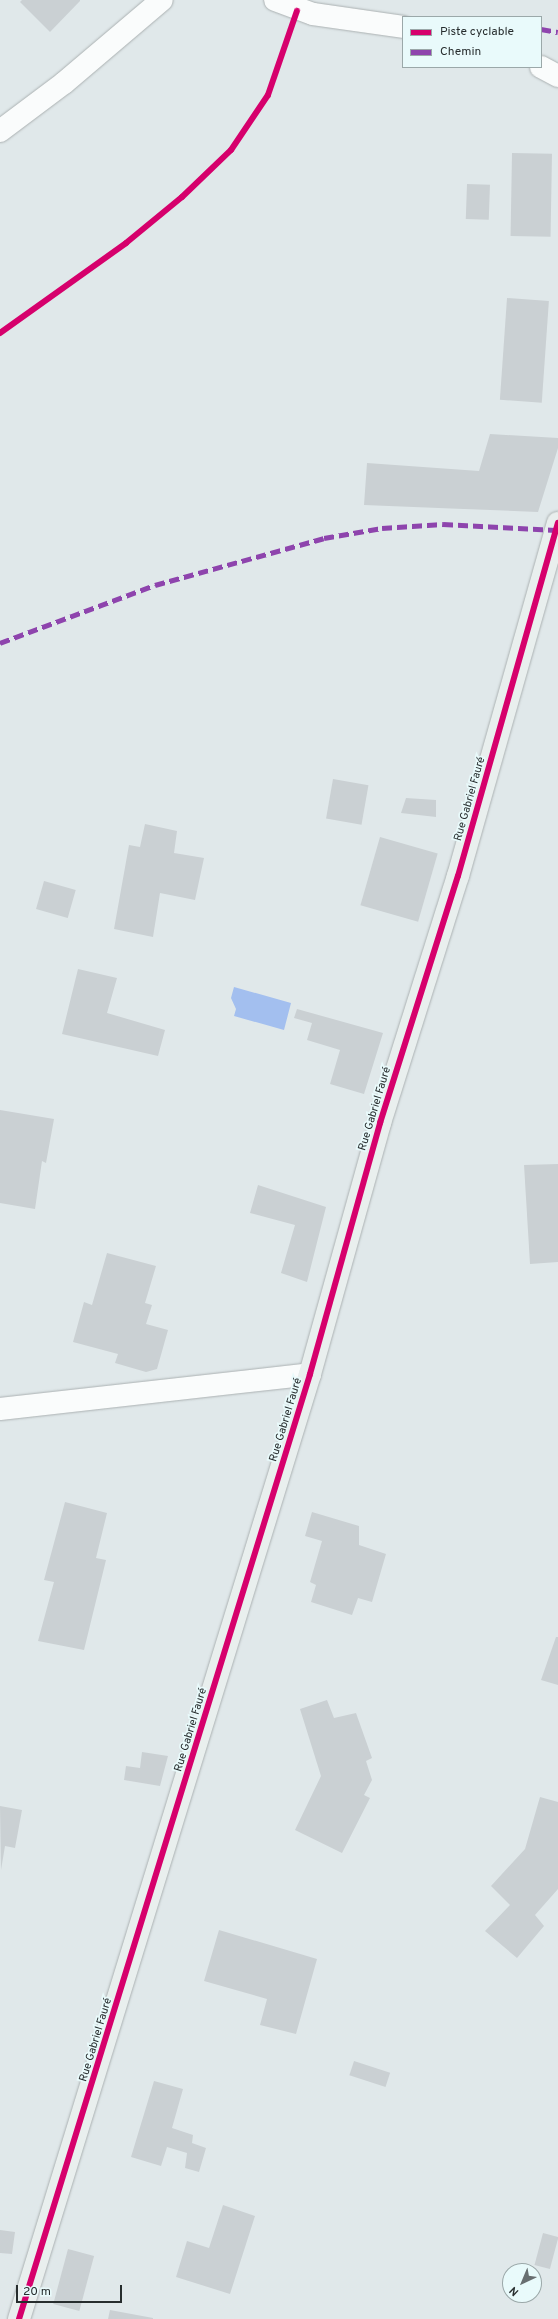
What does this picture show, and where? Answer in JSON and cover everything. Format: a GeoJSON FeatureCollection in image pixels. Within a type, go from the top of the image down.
{"type":"FeatureCollection","features":[{"type":"Feature","properties":{"kind":"street"},"geometry":{"type":"LineString","coordinates":[[0,131],[64,83],[162,0]]}},
{"type":"Feature","properties":{"kind":"street"},"geometry":{"type":"LineString","coordinates":[[275,0],[313,14],[402,27]]}},
{"type":"Feature","properties":{"kind":"street"},"geometry":{"type":"LineString","coordinates":[[542,68],[558,76]]}},
{"type":"Feature","properties":{"kind":"street","name":"Rue Gabriel Fauré"},"geometry":{"type":"LineString","coordinates":[[19,2319],[310,1374],[380,1123],[458,876],[558,523]]}},
{"type":"Feature","properties":{"kind":"street"},"geometry":{"type":"LineString","coordinates":[[0,1409],[310,1374]]}},
{"type":"Feature","properties":{"kind":"water"},"geometry":{"type":"Polygon","coordinates":[[[234,987],[291,1003],[284,1030],[234,1016],[236,1009],[231,998],[234,987]]]}},
{"type":"Feature","properties":{"kind":"building"},"geometry":{"type":"Polygon","coordinates":[[[22,0],[80,1],[50,32],[20,2],[22,0]]]}},
{"type":"Feature","properties":{"kind":"building"},"geometry":{"type":"Polygon","coordinates":[[[512,153],[552,154],[551,237],[511,236],[512,153]]]}},
{"type":"Feature","properties":{"kind":"building"},"geometry":{"type":"Polygon","coordinates":[[[467,184],[490,185],[489,220],[466,219],[467,184]]]}},
{"type":"Feature","properties":{"kind":"building"},"geometry":{"type":"Polygon","coordinates":[[[507,298],[549,301],[542,403],[500,400],[507,298]]]}},
{"type":"Feature","properties":{"kind":"building"},"geometry":{"type":"Polygon","coordinates":[[[490,434],[558,438],[558,448],[538,512],[364,505],[367,463],[479,471],[490,434]]]}},
{"type":"Feature","properties":{"kind":"building"},"geometry":{"type":"Polygon","coordinates":[[[333,779],[368,785],[362,825],[326,818],[333,779]]]}},
{"type":"Feature","properties":{"kind":"building"},"geometry":{"type":"Polygon","coordinates":[[[406,798],[436,800],[436,817],[401,813],[406,798]]]}},
{"type":"Feature","properties":{"kind":"building"},"geometry":{"type":"Polygon","coordinates":[[[145,824],[177,831],[174,853],[204,858],[195,900],[160,893],[153,937],[114,929],[129,845],[140,847],[145,824]]]}},
{"type":"Feature","properties":{"kind":"building"},"geometry":{"type":"Polygon","coordinates":[[[380,837],[438,854],[418,922],[360,905],[380,837]]]}},
{"type":"Feature","properties":{"kind":"building"},"geometry":{"type":"Polygon","coordinates":[[[44,881],[76,890],[68,918],[36,909],[44,881]]]}},
{"type":"Feature","properties":{"kind":"building"},"geometry":{"type":"Polygon","coordinates":[[[78,969],[117,978],[107,1013],[165,1030],[158,1056],[62,1034],[78,969]]]}},
{"type":"Feature","properties":{"kind":"building"},"geometry":{"type":"Polygon","coordinates":[[[297,1009],[383,1033],[364,1094],[330,1084],[340,1050],[307,1040],[312,1023],[294,1018],[297,1009]]]}},
{"type":"Feature","properties":{"kind":"building"},"geometry":{"type":"Polygon","coordinates":[[[0,1110],[54,1119],[46,1163],[42,1161],[35,1209],[0,1203],[0,1110]]]}},
{"type":"Feature","properties":{"kind":"building"},"geometry":{"type":"Polygon","coordinates":[[[558,1164],[558,1262],[530,1264],[524,1165],[558,1164]]]}},
{"type":"Feature","properties":{"kind":"building"},"geometry":{"type":"Polygon","coordinates":[[[258,1185],[326,1207],[307,1282],[281,1273],[295,1225],[250,1213],[258,1185]]]}},
{"type":"Feature","properties":{"kind":"building"},"geometry":{"type":"Polygon","coordinates":[[[107,1253],[156,1266],[145,1303],[152,1305],[146,1324],[168,1330],[157,1369],[146,1372],[115,1363],[118,1354],[73,1342],[84,1302],[92,1305],[107,1253]]]}},
{"type":"Feature","properties":{"kind":"building"},"geometry":{"type":"Polygon","coordinates":[[[65,1502],[107,1513],[96,1558],[106,1560],[84,1650],[38,1641],[54,1582],[44,1580],[65,1502]]]}},
{"type":"Feature","properties":{"kind":"building"},"geometry":{"type":"Polygon","coordinates":[[[312,1512],[359,1526],[359,1545],[386,1554],[372,1602],[358,1598],[352,1615],[311,1602],[316,1585],[310,1582],[322,1541],[305,1536],[312,1512]]]}},
{"type":"Feature","properties":{"kind":"building"},"geometry":{"type":"Polygon","coordinates":[[[556,1637],[558,1637],[558,1685],[541,1680],[556,1637]]]}},
{"type":"Feature","properties":{"kind":"building"},"geometry":{"type":"Polygon","coordinates":[[[327,1700],[334,1718],[356,1713],[372,1758],[366,1761],[372,1780],[364,1795],[370,1798],[342,1853],[295,1830],[321,1776],[300,1709],[327,1700]]]}},
{"type":"Feature","properties":{"kind":"building"},"geometry":{"type":"Polygon","coordinates":[[[142,1752],[168,1756],[160,1786],[124,1780],[126,1766],[140,1768],[142,1752]]]}},
{"type":"Feature","properties":{"kind":"building"},"geometry":{"type":"Polygon","coordinates":[[[540,1797],[558,1802],[558,1889],[535,1915],[544,1926],[517,1958],[485,1931],[510,1905],[491,1886],[525,1849],[540,1797]]]}},
{"type":"Feature","properties":{"kind":"building"},"geometry":{"type":"Polygon","coordinates":[[[0,1806],[22,1810],[15,1848],[5,1846],[1,1870],[0,1806]]]}},
{"type":"Feature","properties":{"kind":"building"},"geometry":{"type":"Polygon","coordinates":[[[219,1930],[317,1959],[296,2034],[260,2025],[267,1999],[204,1981],[219,1930]]]}},
{"type":"Feature","properties":{"kind":"building"},"geometry":{"type":"Polygon","coordinates":[[[354,2061],[390,2073],[386,2087],[349,2075],[354,2061]]]}},
{"type":"Feature","properties":{"kind":"building"},"geometry":{"type":"Polygon","coordinates":[[[154,2081],[183,2089],[172,2128],[193,2135],[192,2143],[206,2148],[199,2172],[185,2168],[187,2153],[167,2147],[161,2166],[131,2157],[154,2081]]]}},
{"type":"Feature","properties":{"kind":"building"},"geometry":{"type":"Polygon","coordinates":[[[223,2205],[255,2216],[230,2294],[176,2277],[187,2241],[209,2248],[223,2205]]]}},
{"type":"Feature","properties":{"kind":"building"},"geometry":{"type":"Polygon","coordinates":[[[0,2230],[15,2232],[12,2254],[0,2253],[0,2230]]]}},
{"type":"Feature","properties":{"kind":"building"},"geometry":{"type":"Polygon","coordinates":[[[543,2233],[558,2237],[550,2269],[542,2267],[542,2263],[535,2263],[543,2233]]]}},
{"type":"Feature","properties":{"kind":"building"},"geometry":{"type":"Polygon","coordinates":[[[68,2249],[94,2256],[79,2311],[53,2304],[68,2249]]]}},
{"type":"Feature","properties":{"kind":"building"},"geometry":{"type":"Polygon","coordinates":[[[110,2310],[153,2318],[153,2319],[108,2319],[110,2310]]]}},
{"type":"Feature","properties":{"kind":"marked path"},"geometry":{"type":"LineString","coordinates":[[542,29],[558,32]]}},
{"type":"Feature","properties":{"kind":"marked path"},"geometry":{"type":"LineString","coordinates":[[0,643],[155,585],[324,538],[382,528],[443,524],[556,530]]}},
{"type":"Feature","properties":{"kind":"cycle path"},"geometry":{"type":"LineString","coordinates":[[0,333],[126,243],[182,197],[231,150],[268,95],[297,11]]}},
{"type":"Feature","properties":{"kind":"cycle path"},"geometry":{"type":"LineString","coordinates":[[19,2319],[310,1374],[380,1123],[458,876],[558,523]]}}]}
